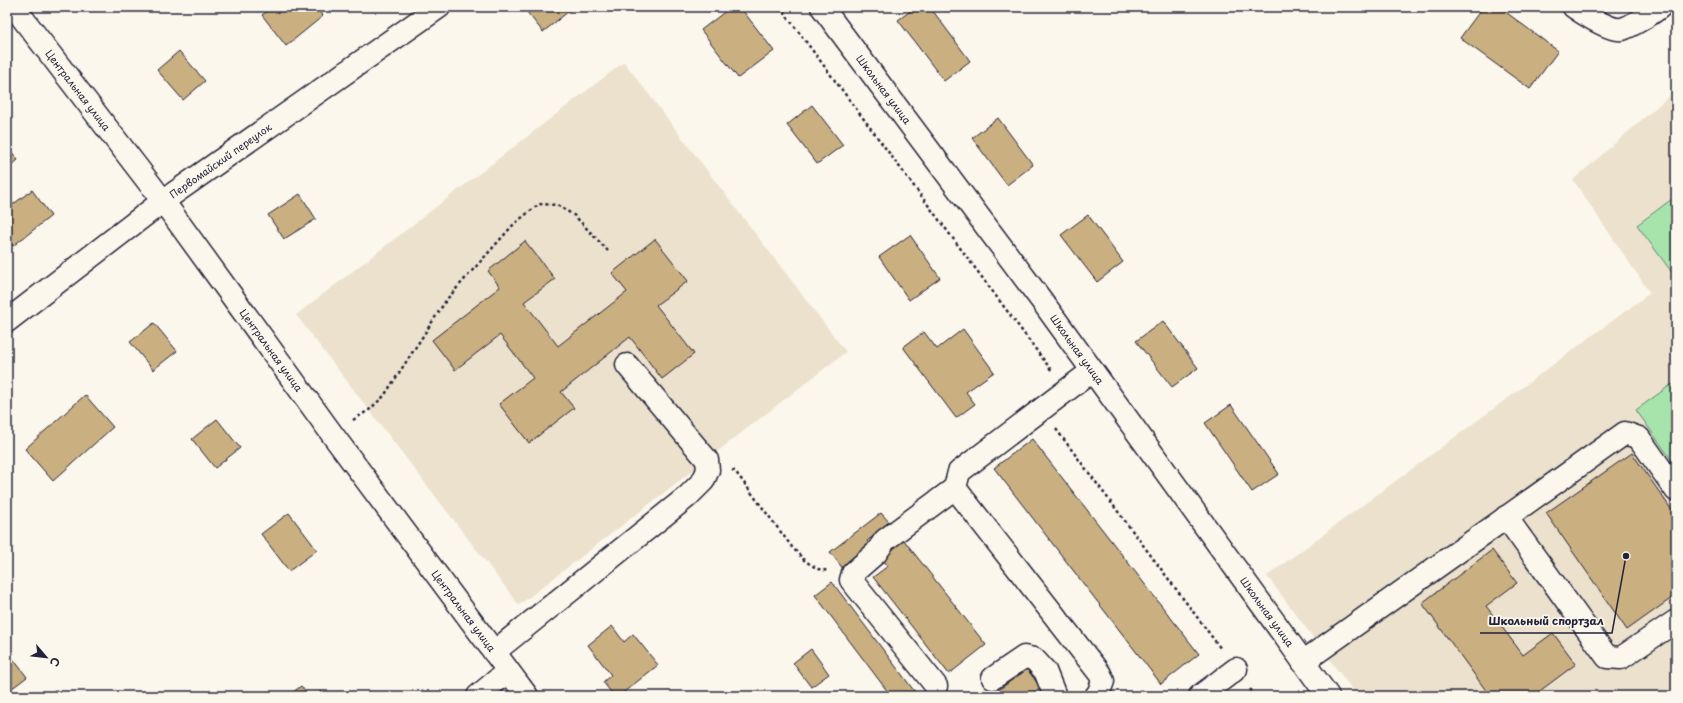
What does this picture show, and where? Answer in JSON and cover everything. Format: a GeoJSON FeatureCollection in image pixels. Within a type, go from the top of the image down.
{"type":"FeatureCollection","features":[{"type":"Feature","properties":{"kind":"street","name":"Центральная улица"},"geometry":{"type":"LineString","coordinates":[[14,7],[163,201],[332,434],[527,696]]}},
{"type":"Feature","properties":{"kind":"street","name":"Первомайский переулок"},"geometry":{"type":"LineString","coordinates":[[7,321],[163,201],[439,7]]}},
{"type":"Feature","properties":{"kind":"street","name":"Школьная улица"},"geometry":{"type":"LineString","coordinates":[[822,7],[1092,371],[1328,696]]}},
{"type":"Feature","properties":{"kind":"street"},"geometry":{"type":"LineString","coordinates":[[1574,7],[1606,26],[1621,29],[1660,7]]}},
{"type":"Feature","properties":{"kind":"street"},"geometry":{"type":"LineString","coordinates":[[494,652],[688,496],[703,481],[708,470],[707,460],[627,365]]}},
{"type":"Feature","properties":{"kind":"street"},"geometry":{"type":"LineString","coordinates":[[936,686],[851,580],[851,576],[876,553],[885,540],[955,488],[960,472],[1092,371]]}},
{"type":"Feature","properties":{"kind":"street"},"geometry":{"type":"LineString","coordinates":[[1303,662],[1626,433],[1639,438],[1676,490]]}},
{"type":"Feature","properties":{"kind":"street"},"geometry":{"type":"LineString","coordinates":[[955,488],[1100,674],[1103,681],[1100,692],[1096,696]]}},
{"type":"Feature","properties":{"kind":"street"},"geometry":{"type":"LineString","coordinates":[[1506,517],[1607,657],[1621,658],[1676,621]]}},
{"type":"Feature","properties":{"kind":"street"},"geometry":{"type":"LineString","coordinates":[[993,678],[1024,657],[1034,659],[1045,671],[1055,696]]}},
{"type":"Feature","properties":{"kind":"street"},"geometry":{"type":"LineString","coordinates":[[1200,696],[1236,669]]}},
{"type":"Feature","properties":{"kind":"street"},"geometry":{"type":"LineString","coordinates":[[478,696],[508,671]]}},
{"type":"Feature","properties":{"kind":"path"},"geometry":{"type":"LineString","coordinates":[[780,7],[1067,391]]}},
{"type":"Feature","properties":{"kind":"path"},"geometry":{"type":"LineString","coordinates":[[332,434],[369,410],[384,396],[447,299],[514,224],[539,204],[557,205],[575,216],[608,251]]}},
{"type":"Feature","properties":{"kind":"path"},"geometry":{"type":"LineString","coordinates":[[1042,409],[1256,696]]}},
{"type":"Feature","properties":{"kind":"path"},"geometry":{"type":"LineString","coordinates":[[708,470],[726,467],[735,471],[792,547],[805,561],[818,569],[851,576]]}},
{"type":"Feature","properties":{"kind":"shaded area"},"geometry":{"type":"Polygon","coordinates":[[[624,62],[846,352],[519,605],[296,315],[624,62]]]}},
{"type":"Feature","properties":{"kind":"shaded area"},"geometry":{"type":"Polygon","coordinates":[[[1676,90],[1676,696],[1357,696],[1267,576],[1650,293],[1573,180],[1676,90]]]}},
{"type":"Feature","properties":{"kind":"green space"},"geometry":{"type":"Polygon","coordinates":[[[1676,196],[1676,278],[1637,225],[1676,196]]]}},
{"type":"Feature","properties":{"kind":"green space"},"geometry":{"type":"Polygon","coordinates":[[[1672,384],[1676,390],[1676,466],[1636,410],[1672,384]]]}},
{"type":"Feature","properties":{"kind":"building"},"geometry":{"type":"Polygon","coordinates":[[[272,7],[315,7],[323,16],[286,46],[262,15],[272,7]]]}},
{"type":"Feature","properties":{"kind":"building"},"geometry":{"type":"Polygon","coordinates":[[[523,7],[574,7],[543,32],[523,7]]]}},
{"type":"Feature","properties":{"kind":"building"},"geometry":{"type":"Polygon","coordinates":[[[731,7],[740,7],[774,51],[738,78],[701,30],[731,7]]]}},
{"type":"Feature","properties":{"kind":"building"},"geometry":{"type":"Polygon","coordinates":[[[916,7],[930,7],[970,61],[944,81],[898,20],[916,7]]]}},
{"type":"Feature","properties":{"kind":"building"},"geometry":{"type":"Polygon","coordinates":[[[1483,7],[1499,7],[1558,51],[1530,89],[1460,38],[1483,7]]]}},
{"type":"Feature","properties":{"kind":"building"},"geometry":{"type":"Polygon","coordinates":[[[179,51],[205,81],[183,100],[157,70],[179,51]]]}},
{"type":"Feature","properties":{"kind":"building"},"geometry":{"type":"Polygon","coordinates":[[[812,105],[843,145],[817,164],[787,125],[812,105]]]}},
{"type":"Feature","properties":{"kind":"building"},"geometry":{"type":"Polygon","coordinates":[[[998,118],[1033,165],[1007,185],[972,138],[998,118]]]}},
{"type":"Feature","properties":{"kind":"building"},"geometry":{"type":"Polygon","coordinates":[[[7,146],[18,160],[7,169],[7,146]]]}},
{"type":"Feature","properties":{"kind":"building"},"geometry":{"type":"Polygon","coordinates":[[[32,190],[51,216],[13,246],[7,239],[7,209],[32,190]]]}},
{"type":"Feature","properties":{"kind":"building"},"geometry":{"type":"Polygon","coordinates":[[[300,194],[316,219],[284,239],[268,215],[300,194]]]}},
{"type":"Feature","properties":{"kind":"building"},"geometry":{"type":"Polygon","coordinates":[[[1088,215],[1123,262],[1097,282],[1061,235],[1088,215]]]}},
{"type":"Feature","properties":{"kind":"building"},"geometry":{"type":"Polygon","coordinates":[[[910,235],[940,278],[909,300],[879,257],[910,235]]]}},
{"type":"Feature","properties":{"kind":"building"},"geometry":{"type":"Polygon","coordinates":[[[655,239],[688,281],[656,305],[694,354],[662,379],[630,337],[561,392],[574,408],[529,443],[499,404],[533,378],[500,335],[455,370],[432,340],[500,287],[488,271],[525,241],[555,279],[524,302],[558,346],[627,292],[612,273],[655,239]]]}},
{"type":"Feature","properties":{"kind":"building"},"geometry":{"type":"Polygon","coordinates":[[[1163,321],[1198,368],[1172,387],[1136,341],[1163,321]]]}},
{"type":"Feature","properties":{"kind":"building"},"geometry":{"type":"Polygon","coordinates":[[[154,323],[177,351],[153,370],[130,342],[154,323]]]}},
{"type":"Feature","properties":{"kind":"building"},"geometry":{"type":"Polygon","coordinates":[[[963,329],[994,372],[966,392],[975,404],[956,418],[903,347],[924,332],[937,349],[963,329]]]}},
{"type":"Feature","properties":{"kind":"building"},"geometry":{"type":"Polygon","coordinates":[[[85,395],[113,427],[53,481],[25,449],[85,395]]]}},
{"type":"Feature","properties":{"kind":"building"},"geometry":{"type":"Polygon","coordinates":[[[1231,405],[1279,474],[1252,492],[1205,423],[1231,405]]]}},
{"type":"Feature","properties":{"kind":"building"},"geometry":{"type":"Polygon","coordinates":[[[217,419],[240,448],[215,468],[192,439],[217,419]]]}},
{"type":"Feature","properties":{"kind":"building"},"geometry":{"type":"Polygon","coordinates":[[[1032,439],[1199,654],[1161,684],[994,468],[1032,439]]]}},
{"type":"Feature","properties":{"kind":"building"},"geometry":{"type":"Polygon","coordinates":[[[1632,453],[1676,516],[1676,595],[1627,630],[1546,513],[1632,453]]]}},
{"type":"Feature","properties":{"kind":"building"},"geometry":{"type":"Polygon","coordinates":[[[289,513],[317,550],[289,571],[261,534],[289,513]]]}},
{"type":"Feature","properties":{"kind":"building"},"geometry":{"type":"Polygon","coordinates":[[[881,513],[890,523],[867,541],[872,548],[844,570],[830,552],[881,513]]]}},
{"type":"Feature","properties":{"kind":"building"},"geometry":{"type":"Polygon","coordinates":[[[903,539],[986,645],[949,674],[873,577],[888,566],[881,557],[903,539]]]}},
{"type":"Feature","properties":{"kind":"building"},"geometry":{"type":"Polygon","coordinates":[[[1492,550],[1517,583],[1486,606],[1523,655],[1553,633],[1576,664],[1533,696],[1490,696],[1422,603],[1492,550]]]}},
{"type":"Feature","properties":{"kind":"building"},"geometry":{"type":"Polygon","coordinates":[[[832,582],[918,696],[891,696],[815,595],[832,582]]]}},
{"type":"Feature","properties":{"kind":"building"},"geometry":{"type":"Polygon","coordinates":[[[612,626],[624,642],[633,634],[658,665],[619,696],[614,696],[603,682],[611,675],[588,645],[612,626]]]}},
{"type":"Feature","properties":{"kind":"building"},"geometry":{"type":"Polygon","coordinates":[[[811,649],[829,674],[811,687],[793,663],[811,649]]]}},
{"type":"Feature","properties":{"kind":"building"},"geometry":{"type":"Polygon","coordinates":[[[7,651],[27,677],[7,692],[7,651]]]}},
{"type":"Feature","properties":{"kind":"building"},"geometry":{"type":"Polygon","coordinates":[[[1027,669],[1041,688],[1029,696],[1000,696],[997,691],[1027,669]]]}},
{"type":"Feature","properties":{"kind":"building"},"geometry":{"type":"Polygon","coordinates":[[[301,686],[309,696],[288,696],[301,686]]]}},
{"type":"Feature","properties":{"kind":"building"},"geometry":{"type":"Polygon","coordinates":[[[321,691],[325,696],[315,696],[321,691]]]}},
{"type":"Feature","properties":{"kind":"place","name":"Школьный спортзал"},"geometry":{"type":"Point","coordinates":[1626,556]}}]}
